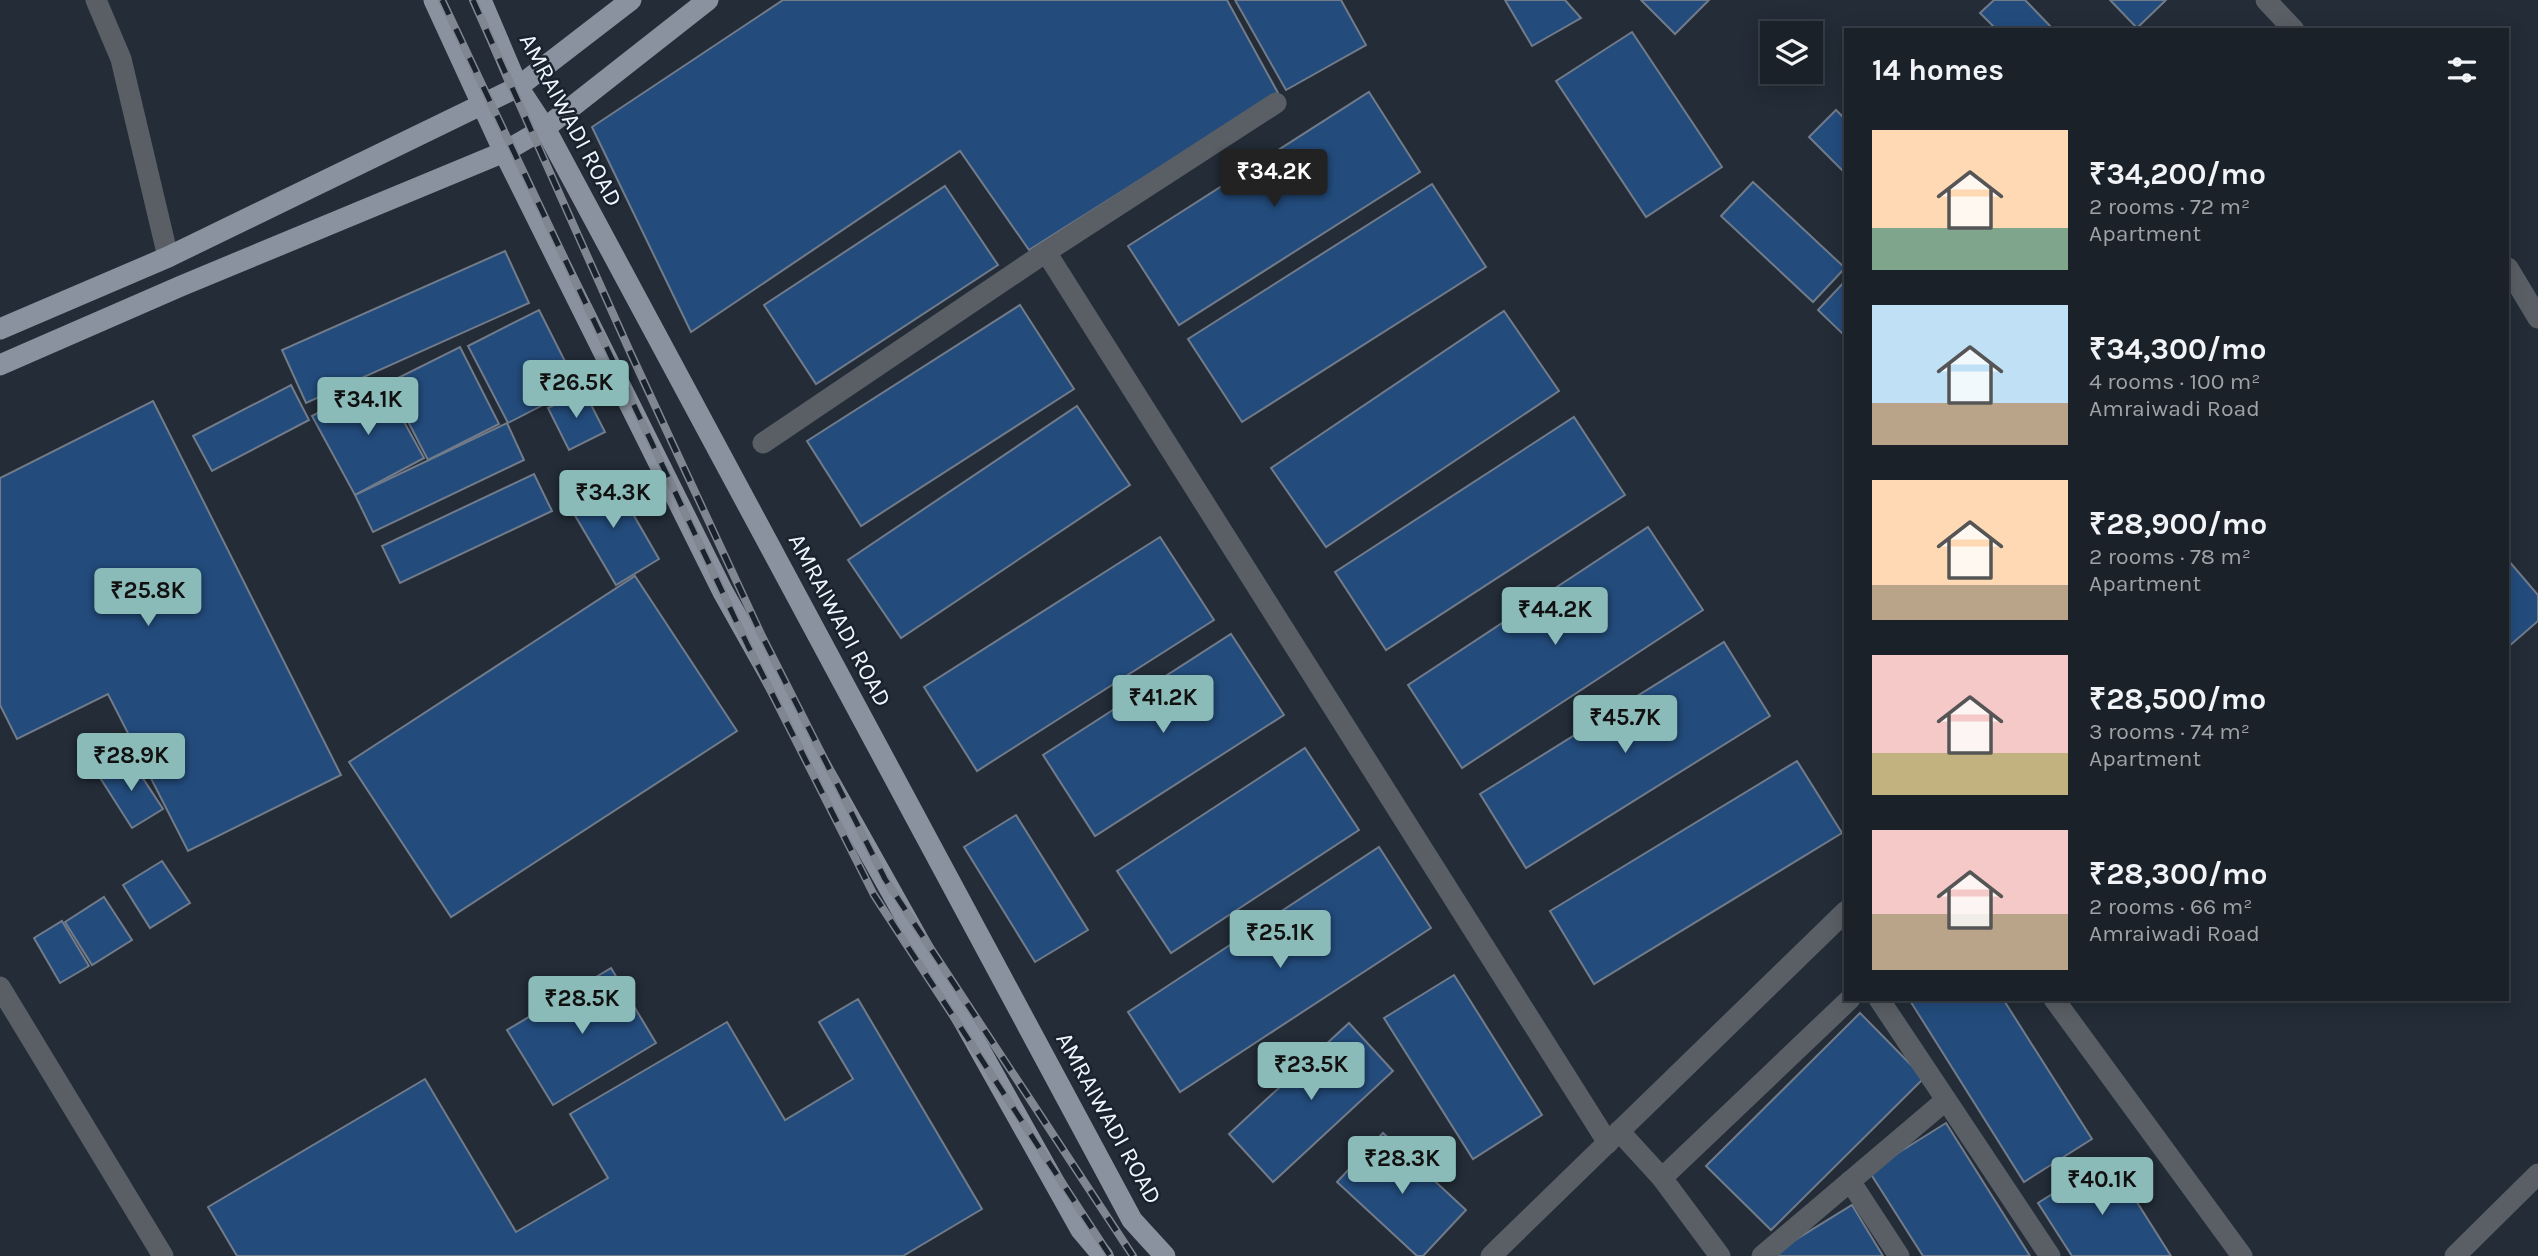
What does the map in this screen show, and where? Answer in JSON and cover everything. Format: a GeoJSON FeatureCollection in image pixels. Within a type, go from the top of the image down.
{"type":"FeatureCollection","features":[{"type":"Feature","properties":{"kind":"main road"},"geometry":{"type":"LineString","coordinates":[[434,0],[504,152],[723,592],[1082,1230],[1104,1256]]}},
{"type":"Feature","properties":{"kind":"main road","name":"AMRAIWADI ROAD"},"geometry":{"type":"LineString","coordinates":[[481,0],[518,87],[545,128],[1132,1220],[1165,1256]]}},
{"type":"Feature","properties":{"kind":"main road"},"geometry":{"type":"LineString","coordinates":[[0,329],[168,257],[518,87],[632,0]]}},
{"type":"Feature","properties":{"kind":"main road"},"geometry":{"type":"LineString","coordinates":[[0,365],[504,152],[545,128],[708,0]]}},
{"type":"Feature","properties":{"kind":"street"},"geometry":{"type":"LineString","coordinates":[[96,0],[121,59],[168,257]]}},
{"type":"Feature","properties":{"kind":"street"},"geometry":{"type":"LineString","coordinates":[[2266,0],[2292,28]]}},
{"type":"Feature","properties":{"kind":"street"},"geometry":{"type":"LineString","coordinates":[[763,443],[1046,252],[1276,103]]}},
{"type":"Feature","properties":{"kind":"street"},"geometry":{"type":"LineString","coordinates":[[1046,252],[1614,1137],[1662,1178],[1720,1256]]}},
{"type":"Feature","properties":{"kind":"street"},"geometry":{"type":"LineString","coordinates":[[2511,280],[2538,318]]}},
{"type":"Feature","properties":{"kind":"street"},"geometry":{"type":"LineString","coordinates":[[1491,1256],[1844,913]]}},
{"type":"Feature","properties":{"kind":"street"},"geometry":{"type":"LineString","coordinates":[[0,987],[163,1256]]}},
{"type":"Feature","properties":{"kind":"street"},"geometry":{"type":"LineString","coordinates":[[1662,1178],[1848,1001]]}},
{"type":"Feature","properties":{"kind":"street"},"geometry":{"type":"LineString","coordinates":[[1880,1001],[2050,1256]]}},
{"type":"Feature","properties":{"kind":"street"},"geometry":{"type":"LineString","coordinates":[[2055,1001],[2242,1256]]}},
{"type":"Feature","properties":{"kind":"street"},"geometry":{"type":"LineString","coordinates":[[1762,1256],[1946,1100]]}},
{"type":"Feature","properties":{"kind":"street"},"geometry":{"type":"LineString","coordinates":[[2455,1256],[2538,1174]]}},
{"type":"Feature","properties":{"kind":"street"},"geometry":{"type":"LineString","coordinates":[[1850,1181],[1899,1256]]}},
{"type":"Feature","properties":{"kind":"building"},"geometry":{"type":"Polygon","coordinates":[[[783,0],[1227,0],[1278,93],[1029,250],[960,151],[691,332],[592,127],[783,0]]]}},
{"type":"Feature","properties":{"kind":"building"},"geometry":{"type":"Polygon","coordinates":[[[1235,0],[1341,0],[1366,45],[1286,90],[1235,0]]]}},
{"type":"Feature","properties":{"kind":"building"},"geometry":{"type":"Polygon","coordinates":[[[1505,0],[1565,0],[1581,18],[1532,46],[1505,0]]]}},
{"type":"Feature","properties":{"kind":"building"},"geometry":{"type":"Polygon","coordinates":[[[1641,0],[1709,0],[1675,34],[1641,0]]]}},
{"type":"Feature","properties":{"kind":"building"},"geometry":{"type":"Polygon","coordinates":[[[1994,0],[2025,0],[2052,28],[1995,28],[1980,13],[1994,0]]]}},
{"type":"Feature","properties":{"kind":"building"},"geometry":{"type":"Polygon","coordinates":[[[2110,0],[2166,0],[2137,28],[2110,0]]]}},
{"type":"Feature","properties":{"kind":"building"},"geometry":{"type":"Polygon","coordinates":[[[1632,32],[1722,167],[1646,217],[1556,81],[1632,32]]]}},
{"type":"Feature","properties":{"kind":"building"},"geometry":{"type":"Polygon","coordinates":[[[1369,92],[1420,172],[1179,325],[1128,246],[1369,92]]]}},
{"type":"Feature","properties":{"kind":"building"},"geometry":{"type":"Polygon","coordinates":[[[1836,110],[1844,118],[1844,172],[1809,137],[1836,110]]]}},
{"type":"Feature","properties":{"kind":"building"},"geometry":{"type":"Polygon","coordinates":[[[1753,182],[1844,269],[1813,302],[1721,216],[1753,182]]]}},
{"type":"Feature","properties":{"kind":"building"},"geometry":{"type":"Polygon","coordinates":[[[1432,184],[1486,267],[1242,422],[1188,339],[1432,184]]]}},
{"type":"Feature","properties":{"kind":"building"},"geometry":{"type":"Polygon","coordinates":[[[945,186],[998,265],[816,384],[764,305],[945,186]]]}},
{"type":"Feature","properties":{"kind":"building"},"geometry":{"type":"Polygon","coordinates":[[[505,251],[529,303],[306,403],[282,350],[505,251]]]}},
{"type":"Feature","properties":{"kind":"building"},"geometry":{"type":"Polygon","coordinates":[[[1844,282],[1844,335],[1818,310],[1844,282]]]}},
{"type":"Feature","properties":{"kind":"building"},"geometry":{"type":"Polygon","coordinates":[[[1020,305],[1074,389],[861,526],[807,441],[1020,305]]]}},
{"type":"Feature","properties":{"kind":"building"},"geometry":{"type":"Polygon","coordinates":[[[539,310],[578,387],[508,423],[468,346],[539,310]]]}},
{"type":"Feature","properties":{"kind":"building"},"geometry":{"type":"Polygon","coordinates":[[[1504,311],[1559,391],[1326,547],[1271,468],[1504,311]]]}},
{"type":"Feature","properties":{"kind":"building"},"geometry":{"type":"Polygon","coordinates":[[[460,347],[499,424],[428,460],[388,383],[460,347]]]}},
{"type":"Feature","properties":{"kind":"building"},"geometry":{"type":"Polygon","coordinates":[[[381,380],[424,458],[355,495],[312,416],[381,380]]]}},
{"type":"Feature","properties":{"kind":"building"},"geometry":{"type":"Polygon","coordinates":[[[291,385],[309,420],[212,471],[193,436],[291,385]]]}},
{"type":"Feature","properties":{"kind":"building"},"geometry":{"type":"Polygon","coordinates":[[[584,391],[605,432],[569,450],[548,408],[584,391]]]}},
{"type":"Feature","properties":{"kind":"building"},"geometry":{"type":"Polygon","coordinates":[[[153,401],[341,775],[188,851],[108,694],[17,739],[0,705],[0,478],[153,401]]]}},
{"type":"Feature","properties":{"kind":"building"},"geometry":{"type":"Polygon","coordinates":[[[1077,406],[1130,485],[901,638],[848,560],[1077,406]]]}},
{"type":"Feature","properties":{"kind":"building"},"geometry":{"type":"Polygon","coordinates":[[[1574,417],[1625,495],[1386,650],[1335,572],[1574,417]]]}},
{"type":"Feature","properties":{"kind":"building"},"geometry":{"type":"Polygon","coordinates":[[[507,423],[524,460],[373,532],[355,495],[507,423]]]}},
{"type":"Feature","properties":{"kind":"building"},"geometry":{"type":"Polygon","coordinates":[[[534,474],[552,511],[400,583],[382,546],[534,474]]]}},
{"type":"Feature","properties":{"kind":"building"},"geometry":{"type":"Polygon","coordinates":[[[611,476],[659,559],[616,585],[567,502],[611,476]]]}},
{"type":"Feature","properties":{"kind":"building"},"geometry":{"type":"Polygon","coordinates":[[[1648,527],[1703,610],[1462,768],[1408,685],[1648,527]]]}},
{"type":"Feature","properties":{"kind":"building"},"geometry":{"type":"Polygon","coordinates":[[[1160,537],[1214,620],[977,771],[924,687],[1160,537]]]}},
{"type":"Feature","properties":{"kind":"building"},"geometry":{"type":"Polygon","coordinates":[[[2509,561],[2538,595],[2538,621],[2509,646],[2509,561]]]}},
{"type":"Feature","properties":{"kind":"building"},"geometry":{"type":"Polygon","coordinates":[[[635,576],[737,731],[451,917],[349,762],[635,576]]]}},
{"type":"Feature","properties":{"kind":"building"},"geometry":{"type":"Polygon","coordinates":[[[1231,634],[1284,715],[1095,836],[1043,755],[1231,634]]]}},
{"type":"Feature","properties":{"kind":"building"},"geometry":{"type":"Polygon","coordinates":[[[1724,642],[1770,716],[1526,868],[1480,794],[1724,642]]]}},
{"type":"Feature","properties":{"kind":"building"},"geometry":{"type":"Polygon","coordinates":[[[1305,748],[1359,830],[1171,953],[1117,871],[1305,748]]]}},
{"type":"Feature","properties":{"kind":"building"},"geometry":{"type":"Polygon","coordinates":[[[129,757],[163,809],[132,828],[99,776],[129,757]]]}},
{"type":"Feature","properties":{"kind":"building"},"geometry":{"type":"Polygon","coordinates":[[[1797,761],[1842,833],[1594,984],[1550,911],[1797,761]]]}},
{"type":"Feature","properties":{"kind":"building"},"geometry":{"type":"Polygon","coordinates":[[[1016,815],[1088,930],[1035,962],[964,847],[1016,815]]]}},
{"type":"Feature","properties":{"kind":"building"},"geometry":{"type":"Polygon","coordinates":[[[1379,847],[1431,928],[1180,1092],[1128,1012],[1379,847]]]}},
{"type":"Feature","properties":{"kind":"building"},"geometry":{"type":"Polygon","coordinates":[[[162,861],[190,903],[150,928],[123,885],[162,861]]]}},
{"type":"Feature","properties":{"kind":"building"},"geometry":{"type":"Polygon","coordinates":[[[104,897],[132,940],[92,965],[65,922],[104,897]]]}},
{"type":"Feature","properties":{"kind":"building"},"geometry":{"type":"Polygon","coordinates":[[[62,921],[89,966],[60,983],[34,938],[62,921]]]}},
{"type":"Feature","properties":{"kind":"building"},"geometry":{"type":"Polygon","coordinates":[[[611,968],[656,1043],[553,1105],[507,1030],[611,968]]]}},
{"type":"Feature","properties":{"kind":"building"},"geometry":{"type":"Polygon","coordinates":[[[1454,975],[1542,1115],[1473,1159],[1384,1018],[1454,975]]]}},
{"type":"Feature","properties":{"kind":"building"},"geometry":{"type":"Polygon","coordinates":[[[858,999],[982,1209],[903,1256],[237,1256],[208,1207],[425,1079],[516,1232],[608,1178],[570,1114],[727,1022],[785,1120],[853,1079],[819,1022],[858,999]]]}},
{"type":"Feature","properties":{"kind":"building"},"geometry":{"type":"Polygon","coordinates":[[[1910,1001],[2004,1001],[2092,1139],[2024,1182],[1910,1001]]]}},
{"type":"Feature","properties":{"kind":"building"},"geometry":{"type":"Polygon","coordinates":[[[1860,1013],[1924,1078],[1771,1230],[1706,1166],[1860,1013]]]}},
{"type":"Feature","properties":{"kind":"building"},"geometry":{"type":"Polygon","coordinates":[[[1349,1023],[1393,1071],[1273,1182],[1229,1134],[1349,1023]]]}},
{"type":"Feature","properties":{"kind":"building"},"geometry":{"type":"Polygon","coordinates":[[[1946,1123],[2030,1256],[1923,1256],[1869,1171],[1946,1123]]]}},
{"type":"Feature","properties":{"kind":"building"},"geometry":{"type":"Polygon","coordinates":[[[1383,1133],[1466,1210],[1423,1256],[1417,1256],[1337,1182],[1383,1133]]]}},
{"type":"Feature","properties":{"kind":"building"},"geometry":{"type":"Polygon","coordinates":[[[2109,1158],[2171,1256],[2072,1256],[2038,1203],[2109,1158]]]}},
{"type":"Feature","properties":{"kind":"building"},"geometry":{"type":"Polygon","coordinates":[[[1852,1205],[1883,1256],[1769,1256],[1852,1205]]]}},
{"type":"Feature","properties":{"kind":"railway"},"geometry":{"type":"LineString","coordinates":[[442,0],[748,646],[874,895],[1110,1256]]}},
{"type":"Feature","properties":{"kind":"railway"},"geometry":{"type":"LineString","coordinates":[[473,0],[631,354],[761,634],[885,879],[1133,1256]]}}]}
